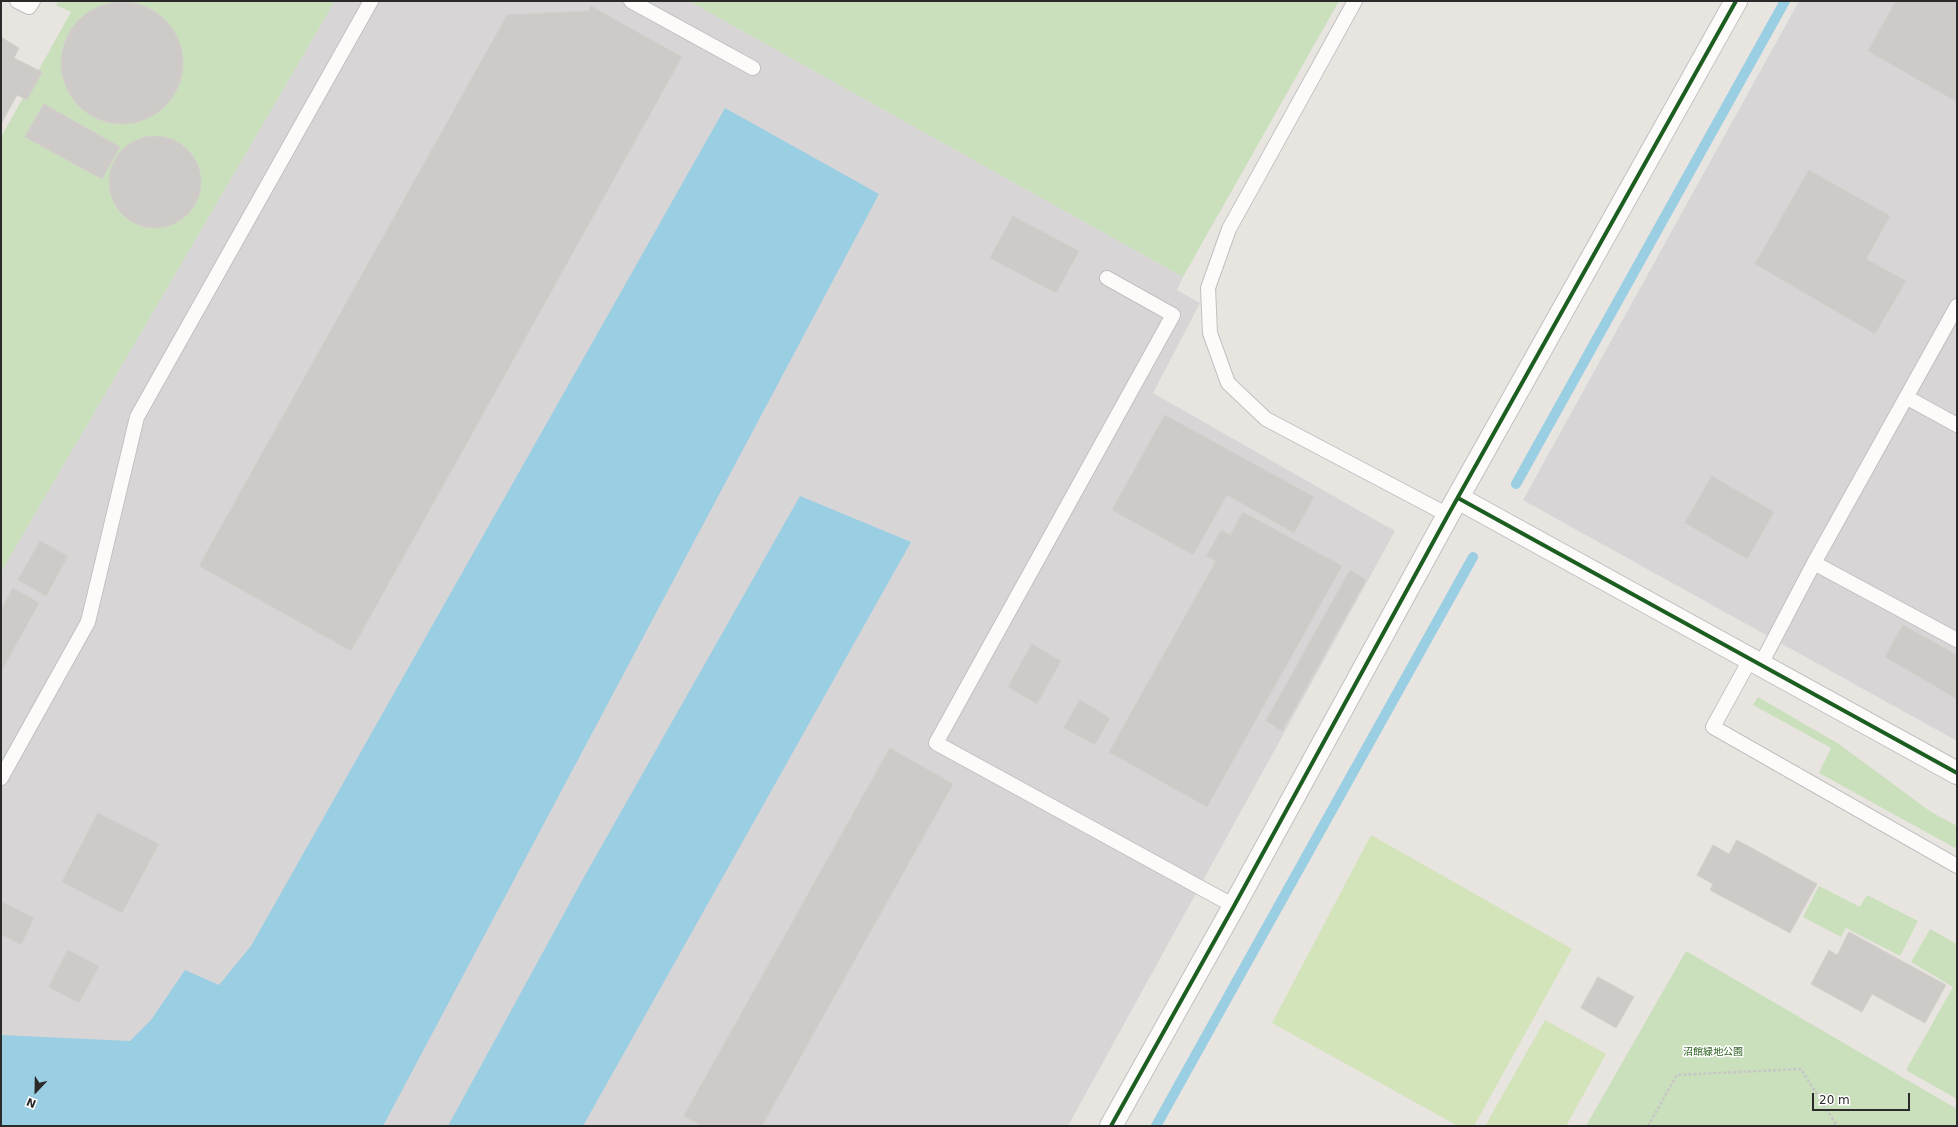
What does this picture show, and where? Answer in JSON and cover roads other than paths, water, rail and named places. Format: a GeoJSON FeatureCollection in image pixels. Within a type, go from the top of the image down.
{"type":"FeatureCollection","features":[{"type":"Feature","properties":{"kind":"street"},"geometry":{"type":"LineString","coordinates":[[1111,1126],[1234,906],[1453,506],[1736,1]]}},
{"type":"Feature","properties":{"kind":"street"},"geometry":{"type":"LineString","coordinates":[[1453,506],[1756,661],[1957,773]]}},
{"type":"Feature","properties":{"kind":"lane"},"geometry":{"type":"LineString","coordinates":[[17,1],[29,7],[32,1]]}},
{"type":"Feature","properties":{"kind":"lane"},"geometry":{"type":"LineString","coordinates":[[1,778],[88,622],[137,417],[371,1]]}},
{"type":"Feature","properties":{"kind":"lane"},"geometry":{"type":"LineString","coordinates":[[631,1],[753,68]]}},
{"type":"Feature","properties":{"kind":"lane"},"geometry":{"type":"LineString","coordinates":[[1355,1],[1229,229],[1208,288],[1210,333],[1228,383],[1266,419],[1453,506]]}},
{"type":"Feature","properties":{"kind":"lane"},"geometry":{"type":"LineString","coordinates":[[1108,278],[1173,315],[936,743],[1234,906]]}},
{"type":"Feature","properties":{"kind":"lane"},"geometry":{"type":"LineString","coordinates":[[1957,306],[1814,563],[1756,661],[1713,727],[1957,866]]}},
{"type":"Feature","properties":{"kind":"lane"},"geometry":{"type":"LineString","coordinates":[[1906,397],[1957,425]]}},
{"type":"Feature","properties":{"kind":"lane"},"geometry":{"type":"LineString","coordinates":[[1814,563],[1957,640]]}},
{"type":"Feature","properties":{"kind":"water"},"geometry":{"type":"Polygon","coordinates":[[[725,108],[879,194],[383,1126],[1,1126],[1,1035],[130,1041],[151,1020],[185,970],[219,985],[251,946],[725,108]]]}},
{"type":"Feature","properties":{"kind":"water"},"geometry":{"type":"Polygon","coordinates":[[[800,496],[911,542],[583,1126],[448,1126],[584,877],[800,496]]]}},
{"type":"Feature","properties":{"kind":"waterway"},"geometry":{"type":"LineString","coordinates":[[1516,484],[1785,1]]}},
{"type":"Feature","properties":{"kind":"waterway"},"geometry":{"type":"LineString","coordinates":[[1156,1126],[1473,557]]}},
{"type":"Feature","properties":{"kind":"park label","name":"沼館緑地公園"},"geometry":{"type":"Point","coordinates":[1713,1052]}}]}
